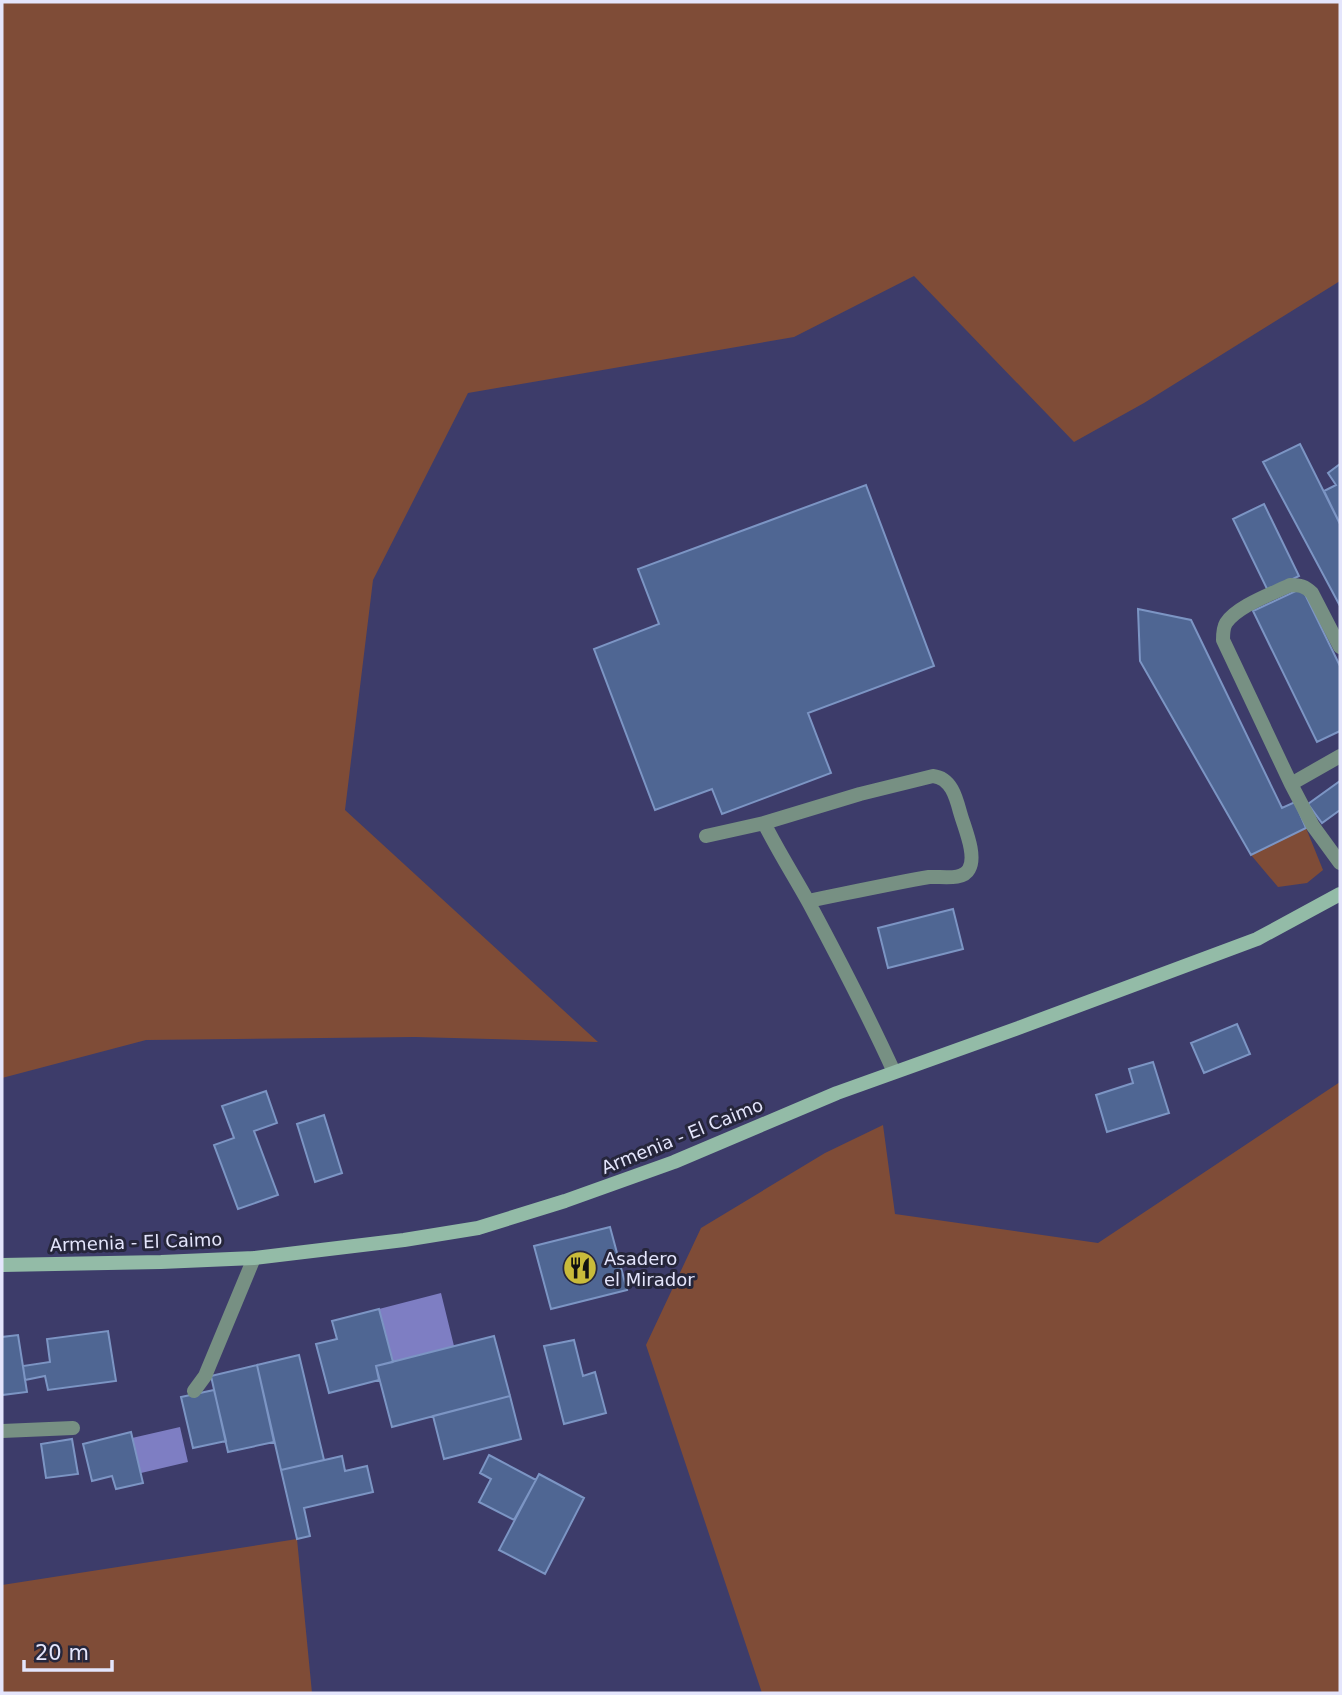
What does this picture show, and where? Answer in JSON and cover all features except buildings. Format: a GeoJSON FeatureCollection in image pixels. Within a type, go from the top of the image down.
{"type":"FeatureCollection","features":[{"type":"Feature","properties":{"kind":"main road","name":"Armenia - El Caimo"},"geometry":{"type":"LineString","coordinates":[[2,1265],[254,1258],[478,1228],[674,1163],[837,1093],[1257,939],[1340,894]]}},
{"type":"Feature","properties":{"kind":"street"},"geometry":{"type":"LineString","coordinates":[[1340,647],[1312,593],[1306,587],[1298,585],[1290,585],[1236,612],[1223,631],[1223,640],[1291,784],[1314,826],[1340,863]]}},
{"type":"Feature","properties":{"kind":"street"},"geometry":{"type":"LineString","coordinates":[[1291,784],[1340,755]]}},
{"type":"Feature","properties":{"kind":"street"},"geometry":{"type":"LineString","coordinates":[[706,836],[764,823],[860,794],[933,776],[946,781],[956,799],[972,853],[971,867],[966,874],[932,877],[808,901]]}},
{"type":"Feature","properties":{"kind":"street"},"geometry":{"type":"LineString","coordinates":[[764,823],[808,901],[894,1072]]}},
{"type":"Feature","properties":{"kind":"street"},"geometry":{"type":"LineString","coordinates":[[194,1391],[205,1376],[254,1258]]}},
{"type":"Feature","properties":{"kind":"street"},"geometry":{"type":"LineString","coordinates":[[2,1431],[73,1428]]}},
{"type":"Feature","properties":{"kind":"shaded area"},"geometry":{"type":"Polygon","coordinates":[[[2,2],[1340,2],[1340,281],[1144,403],[1074,442],[914,276],[794,337],[468,393],[373,580],[345,810],[598,1042],[415,1037],[146,1040],[2,1078],[2,2]]]}},
{"type":"Feature","properties":{"kind":"shaded area"},"geometry":{"type":"Polygon","coordinates":[[[1306,828],[1323,870],[1307,883],[1278,887],[1251,855],[1306,828]]]}},
{"type":"Feature","properties":{"kind":"shaded area"},"geometry":{"type":"Polygon","coordinates":[[[1340,1082],[1340,1693],[762,1693],[646,1345],[701,1228],[825,1153],[883,1125],[895,1214],[1098,1243],[1340,1082]]]}},
{"type":"Feature","properties":{"kind":"shaded area"},"geometry":{"type":"Polygon","coordinates":[[[297,1539],[312,1693],[2,1693],[2,1585],[297,1539]]]}},
{"type":"Feature","properties":{"kind":"water"},"geometry":{"type":"Polygon","coordinates":[[[441,1293],[454,1346],[393,1362],[379,1309],[441,1293]]]}},
{"type":"Feature","properties":{"kind":"water"},"geometry":{"type":"Polygon","coordinates":[[[180,1427],[188,1462],[141,1473],[132,1438],[180,1427]]]}},
{"type":"Feature","properties":{"kind":"place","name":"Asadero el Mirador"},"geometry":{"type":"Point","coordinates":[580,1268]}}]}
